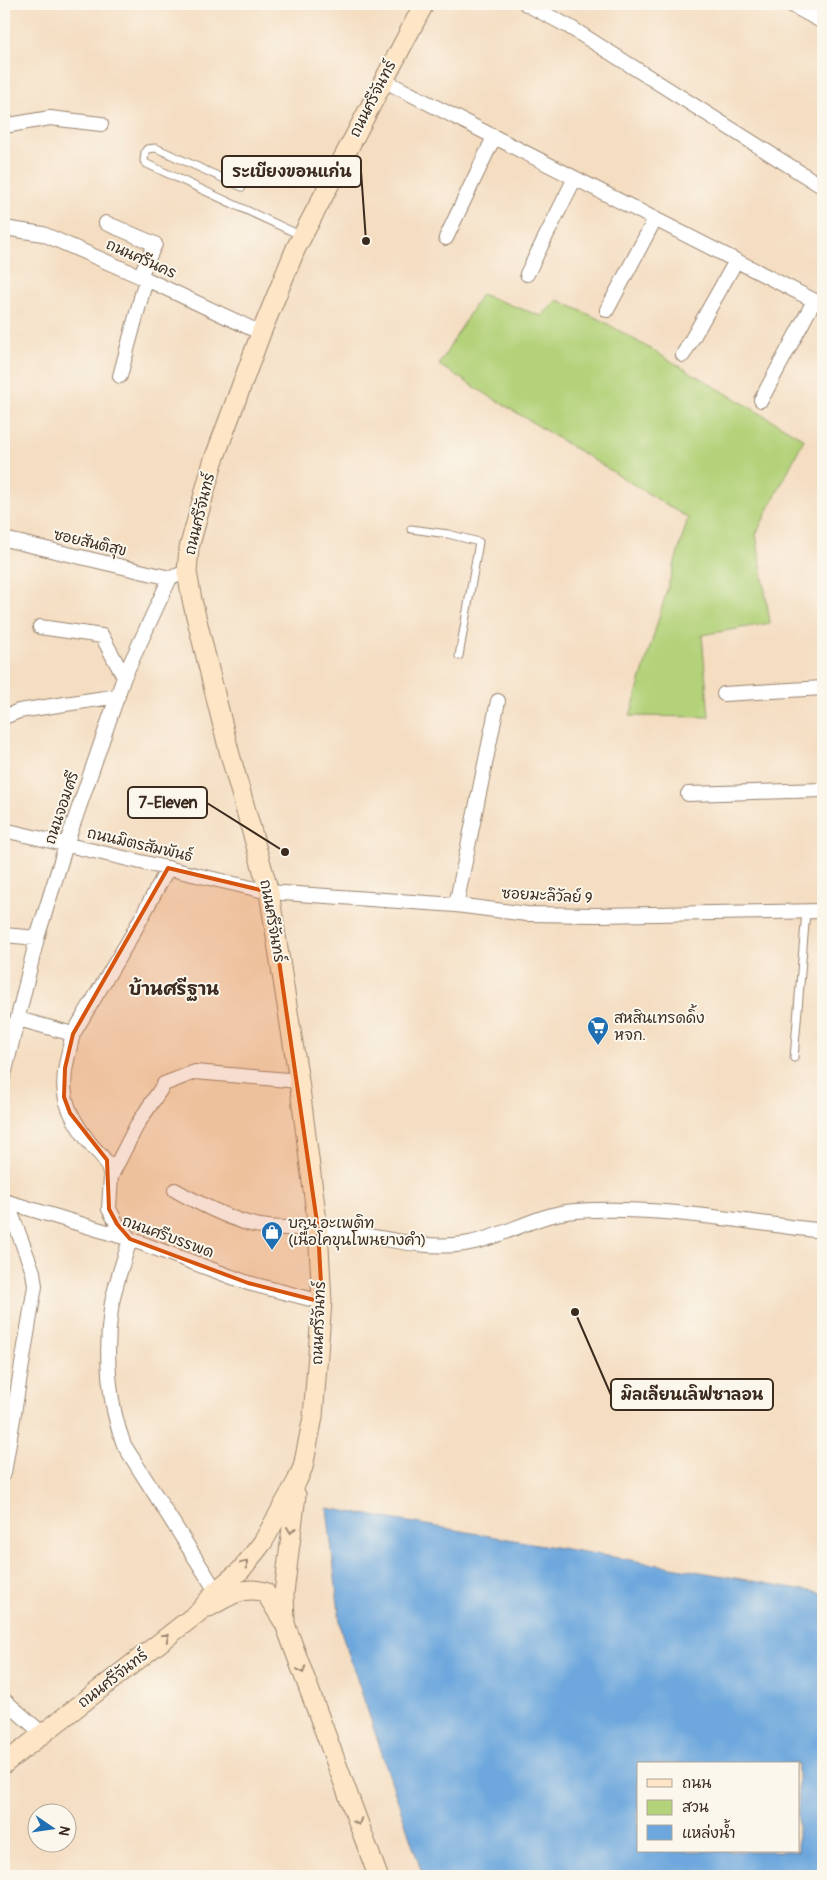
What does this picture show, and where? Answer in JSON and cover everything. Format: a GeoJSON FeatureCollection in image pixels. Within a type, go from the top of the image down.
{"type":"FeatureCollection","features":[{"type":"Feature","properties":{"kind":"main road","name":"ถนนศรีจันทร์"},"geometry":{"type":"LineString","coordinates":[[4,1764],[199,1612],[216,1591],[240,1570],[263,1542],[298,1482],[303,1466],[313,1417],[322,1302],[318,1229],[299,1081],[270,892],[178,575],[189,548],[214,462],[261,334],[302,236],[382,80],[424,4]]}},
{"type":"Feature","properties":{"kind":"main road"},"geometry":{"type":"LineString","coordinates":[[285,1624],[284,1593],[298,1482]]}},
{"type":"Feature","properties":{"kind":"main road"},"geometry":{"type":"LineString","coordinates":[[199,1612],[252,1588],[265,1592],[285,1624],[378,1876]]}},
{"type":"Feature","properties":{"kind":"street"},"geometry":{"type":"LineString","coordinates":[[526,4],[568,26],[823,187]]}},
{"type":"Feature","properties":{"kind":"street"},"geometry":{"type":"LineString","coordinates":[[790,4],[823,22]]}},
{"type":"Feature","properties":{"kind":"street"},"geometry":{"type":"LineString","coordinates":[[382,80],[819,303],[761,400]]}},
{"type":"Feature","properties":{"kind":"street"},"geometry":{"type":"LineString","coordinates":[[4,126],[50,118],[101,124]]}},
{"type":"Feature","properties":{"kind":"street"},"geometry":{"type":"LineString","coordinates":[[446,238],[494,137]]}},
{"type":"Feature","properties":{"kind":"street"},"geometry":{"type":"LineString","coordinates":[[527,274],[575,178]]}},
{"type":"Feature","properties":{"kind":"street"},"geometry":{"type":"LineString","coordinates":[[607,310],[655,219]]}},
{"type":"Feature","properties":{"kind":"street"},"geometry":{"type":"LineString","coordinates":[[106,223],[155,244],[143,278],[120,376]]}},
{"type":"Feature","properties":{"kind":"street","name":"ถนนศรีนคร"},"geometry":{"type":"LineString","coordinates":[[4,228],[43,234],[143,278],[261,334]]}},
{"type":"Feature","properties":{"kind":"street"},"geometry":{"type":"LineString","coordinates":[[683,355],[736,261]]}},
{"type":"Feature","properties":{"kind":"street","name":"ซอยสันติสุข"},"geometry":{"type":"LineString","coordinates":[[4,540],[178,575]]}},
{"type":"Feature","properties":{"kind":"street","name":"ถนนจอมศรี"},"geometry":{"type":"LineString","coordinates":[[4,1075],[13,1024],[37,938],[66,845],[124,677],[178,575]]}},
{"type":"Feature","properties":{"kind":"street"},"geometry":{"type":"LineString","coordinates":[[40,627],[102,636],[124,677]]}},
{"type":"Feature","properties":{"kind":"street"},"geometry":{"type":"LineString","coordinates":[[724,694],[823,688]]}},
{"type":"Feature","properties":{"kind":"street"},"geometry":{"type":"LineString","coordinates":[[4,717],[20,711],[118,696]]}},
{"type":"Feature","properties":{"kind":"street"},"geometry":{"type":"LineString","coordinates":[[456,905],[498,701]]}},
{"type":"Feature","properties":{"kind":"street"},"geometry":{"type":"LineString","coordinates":[[688,794],[823,790]]}},
{"type":"Feature","properties":{"kind":"street","name":"ถนนมิตรสัมพันธ์"},"geometry":{"type":"LineString","coordinates":[[4,830],[270,892]]}},
{"type":"Feature","properties":{"kind":"street"},"geometry":{"type":"LineString","coordinates":[[168,868],[132,935],[74,1034],[64,1068],[64,1097],[70,1113],[83,1133],[107,1160],[111,1176],[110,1209],[116,1224],[130,1239],[112,1307],[108,1344],[110,1383],[118,1429],[124,1445],[216,1591]]}},
{"type":"Feature","properties":{"kind":"street","name":"ซอยมะลิวัลย์ 9"},"geometry":{"type":"LineString","coordinates":[[270,892],[456,905],[527,914],[597,915],[823,911]]}},
{"type":"Feature","properties":{"kind":"street"},"geometry":{"type":"LineString","coordinates":[[4,935],[37,938]]}},
{"type":"Feature","properties":{"kind":"street"},"geometry":{"type":"LineString","coordinates":[[13,1024],[74,1034]]}},
{"type":"Feature","properties":{"kind":"street"},"geometry":{"type":"LineString","coordinates":[[111,1176],[142,1118],[164,1084],[172,1079],[195,1072],[299,1081]]}},
{"type":"Feature","properties":{"kind":"street"},"geometry":{"type":"LineString","coordinates":[[175,1190],[215,1212],[248,1223],[273,1228],[318,1229],[441,1246],[489,1239],[548,1214],[576,1211],[664,1212],[823,1231]]}},
{"type":"Feature","properties":{"kind":"street"},"geometry":{"type":"LineString","coordinates":[[4,1473],[35,1286],[34,1272],[5,1201]]}},
{"type":"Feature","properties":{"kind":"street","name":"ถนนศรีบรรพด"},"geometry":{"type":"LineString","coordinates":[[5,1201],[130,1239],[248,1283],[322,1302]]}},
{"type":"Feature","properties":{"kind":"street"},"geometry":{"type":"LineString","coordinates":[[4,1700],[42,1734]]}},
{"type":"Feature","properties":{"kind":"lane"},"geometry":{"type":"LineString","coordinates":[[242,187],[156,148],[147,149],[145,152],[144,161],[147,164],[302,236]]}},
{"type":"Feature","properties":{"kind":"lane"},"geometry":{"type":"LineString","coordinates":[[411,529],[448,534],[479,542],[460,656]]}},
{"type":"Feature","properties":{"kind":"lane"},"geometry":{"type":"LineString","coordinates":[[794,1058],[806,911]]}},
{"type":"Feature","properties":{"kind":"highlighted area"},"geometry":{"type":"Polygon","coordinates":[[[168,868],[269,892],[318,1229],[322,1302],[248,1283],[130,1239],[117,1224],[109,1209],[107,1160],[70,1113],[64,1097],[65,1068],[73,1034],[168,868]]]}},
{"type":"Feature","properties":{"kind":"green space"},"geometry":{"type":"Polygon","coordinates":[[[481,294],[541,316],[558,300],[601,320],[804,439],[756,534],[770,623],[702,635],[709,717],[630,716],[688,518],[439,365],[481,294]]]}},
{"type":"Feature","properties":{"kind":"water"},"geometry":{"type":"Polygon","coordinates":[[[327,1508],[823,1593],[823,1876],[423,1876],[341,1631],[327,1508]]]}},
{"type":"Feature","properties":{"kind":"place","name":"ระเบียงขอนแก่น"},"geometry":{"type":"Point","coordinates":[366,241]}},
{"type":"Feature","properties":{"kind":"place","name":"7-Eleven"},"geometry":{"type":"Point","coordinates":[285,852]}},
{"type":"Feature","properties":{"kind":"place","name":"สหสินเทรดดิ้ง หจก."},"geometry":{"type":"Point","coordinates":[598,1046]}},
{"type":"Feature","properties":{"kind":"place","name":"บอน อะเพติท (เนื้อโคขุนโพนยางคำ)"},"geometry":{"type":"Point","coordinates":[272,1251]}},
{"type":"Feature","properties":{"kind":"place","name":"มิลเลียนเลิฟซาลอน"},"geometry":{"type":"Point","coordinates":[575,1312]}},
{"type":"Feature","properties":{"kind":"district","name":"บ้านศรีฐาน"},"geometry":{"type":"Point","coordinates":[174,989]}}]}
